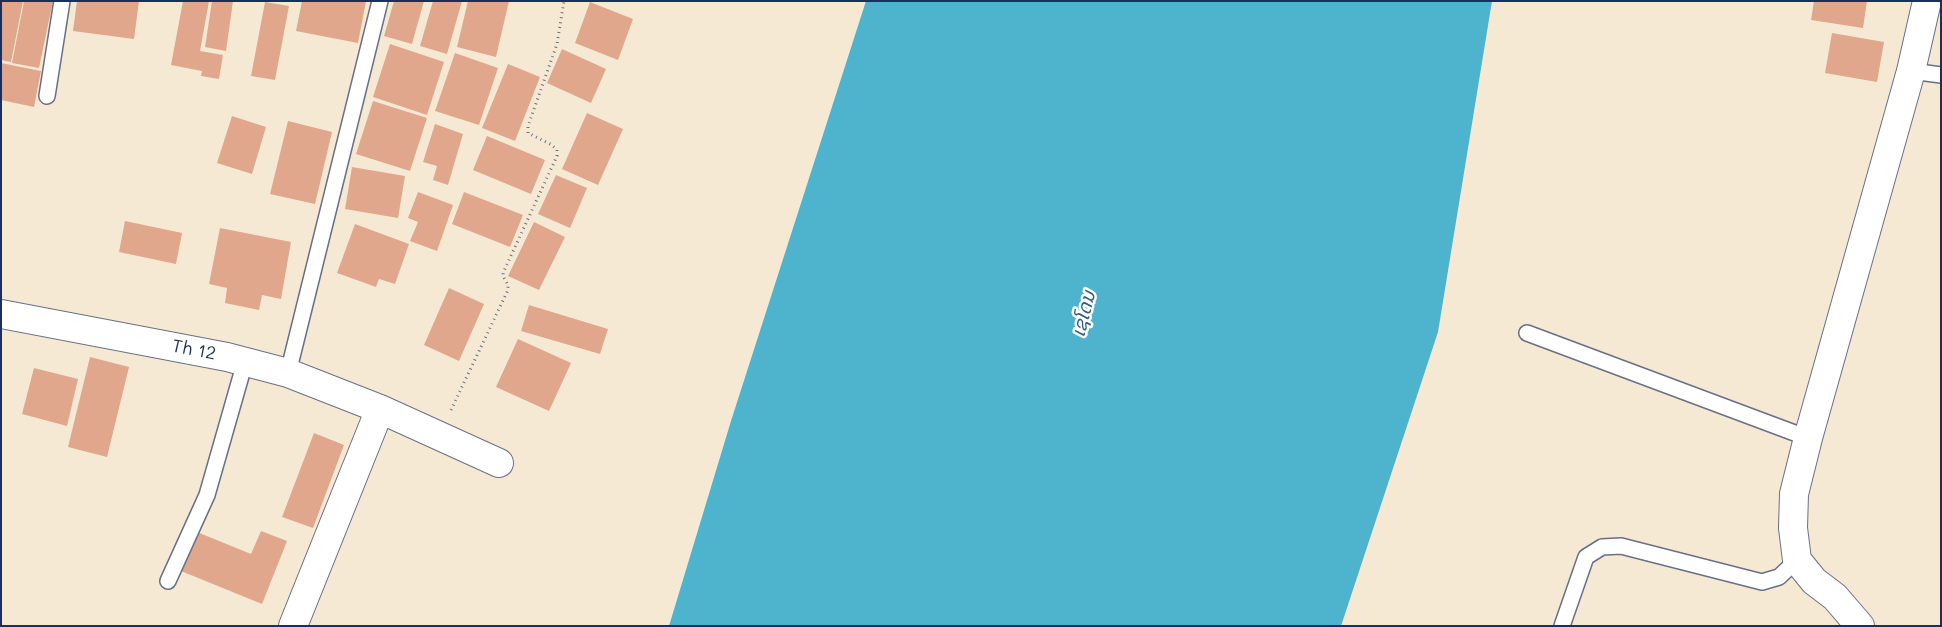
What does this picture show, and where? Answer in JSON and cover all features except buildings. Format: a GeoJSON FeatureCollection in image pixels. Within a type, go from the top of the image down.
{"type":"FeatureCollection","features":[{"type":"Feature","properties":{"kind":"street"},"geometry":{"type":"LineString","coordinates":[[1860,626],[1835,597],[1814,581],[1797,560],[1792,528],[1794,494],[1911,71],[1927,1]]}},
{"type":"Feature","properties":{"kind":"street","name":"Th 12"},"geometry":{"type":"LineString","coordinates":[[1,314],[288,372],[380,409],[499,463]]}},
{"type":"Feature","properties":{"kind":"street"},"geometry":{"type":"LineString","coordinates":[[293,626],[380,409]]}},
{"type":"Feature","properties":{"kind":"lane"},"geometry":{"type":"LineString","coordinates":[[47,96],[62,1]]}},
{"type":"Feature","properties":{"kind":"lane"},"geometry":{"type":"LineString","coordinates":[[288,372],[380,1]]}},
{"type":"Feature","properties":{"kind":"lane"},"geometry":{"type":"LineString","coordinates":[[1911,71],[1941,75]]}},
{"type":"Feature","properties":{"kind":"lane"},"geometry":{"type":"LineString","coordinates":[[1527,333],[1808,438]]}},
{"type":"Feature","properties":{"kind":"lane"},"geometry":{"type":"LineString","coordinates":[[168,581],[207,495],[245,362]]}},
{"type":"Feature","properties":{"kind":"lane"},"geometry":{"type":"LineString","coordinates":[[1562,626],[1586,557],[1602,547],[1621,546],[1762,582],[1779,577],[1797,560]]}},
{"type":"Feature","properties":{"kind":"path"},"geometry":{"type":"LineString","coordinates":[[439,436],[508,290],[503,273],[557,156],[557,150],[552,144],[528,133],[528,126],[557,44],[564,1]]}},
{"type":"Feature","properties":{"kind":"water","name":"ເຊໂດນ"},"geometry":{"type":"Polygon","coordinates":[[[866,1],[1492,1],[1438,332],[1341,626],[669,626],[731,421],[866,1]]]}}]}
